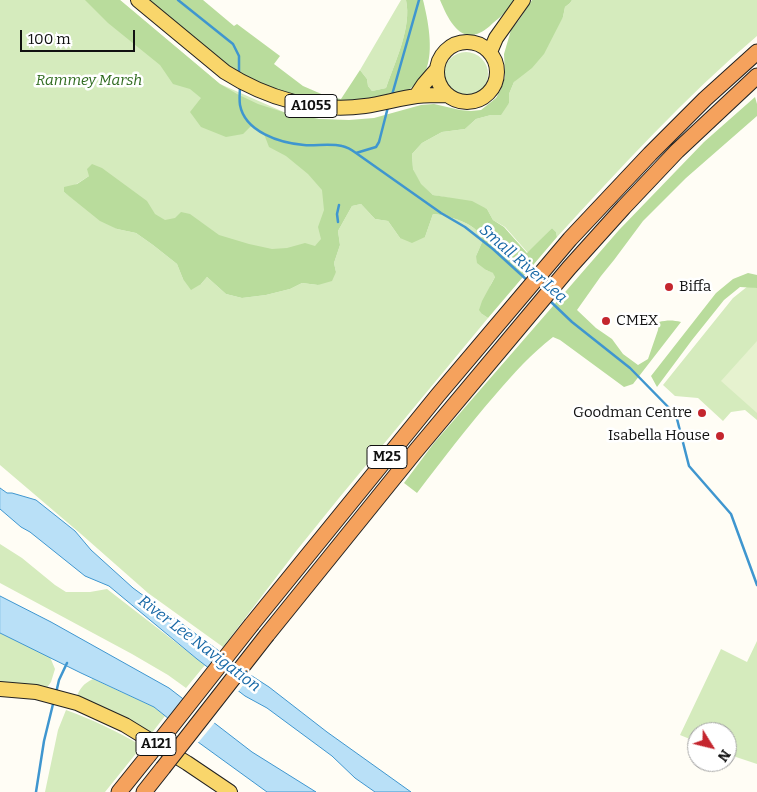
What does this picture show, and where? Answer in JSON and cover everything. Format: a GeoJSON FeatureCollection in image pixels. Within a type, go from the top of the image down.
{"type":"FeatureCollection","features":[{"type":"Feature","properties":{"kind":"highway","name":"M25"},"geometry":{"type":"LineString","coordinates":[[120,792],[252,624],[402,439],[525,292],[596,211],[650,154],[705,99],[757,52]]}},
{"type":"Feature","properties":{"kind":"highway","name":"M25"},"geometry":{"type":"LineString","coordinates":[[144,792],[395,475],[534,309],[652,177],[757,76]]}},
{"type":"Feature","properties":{"kind":"main road","name":"A1055"},"geometry":{"type":"LineString","coordinates":[[138,0],[208,60],[239,81],[270,95],[311,106],[342,108],[380,104],[416,96],[448,95]]}},
{"type":"Feature","properties":{"kind":"main road"},"geometry":{"type":"LineString","coordinates":[[473,42],[493,30],[520,4]]}},
{"type":"Feature","properties":{"kind":"main road"},"geometry":{"type":"LineString","coordinates":[[490,52],[496,38],[520,4]]}},
{"type":"Feature","properties":{"kind":"main road"},"geometry":{"type":"LineString","coordinates":[[461,42],[473,42],[490,52],[496,62],[496,81],[489,92],[478,99],[467,102],[457,100],[448,95],[440,84],[437,69],[439,61],[448,48],[461,42]]}},
{"type":"Feature","properties":{"kind":"main road"},"geometry":{"type":"LineString","coordinates":[[416,96],[437,69]]}},
{"type":"Feature","properties":{"kind":"main road","name":"A121"},"geometry":{"type":"LineString","coordinates":[[0,689],[36,692],[77,703],[126,725],[230,792]]}},
{"type":"Feature","properties":{"kind":"green space","name":"Rammey Marsh"},"geometry":{"type":"Polygon","coordinates":[[[0,0],[120,0],[220,84],[286,113],[337,120],[342,192],[311,276],[160,221],[89,176],[64,192],[117,229],[136,233],[153,245],[177,264],[183,279],[201,284],[207,277],[226,294],[242,298],[290,289],[302,283],[318,285],[336,272],[334,263],[340,245],[338,231],[352,206],[361,204],[375,219],[388,221],[400,238],[425,237],[433,214],[462,221],[476,230],[483,240],[476,256],[486,270],[494,273],[495,277],[482,314],[488,318],[297,550],[223,647],[148,593],[0,465],[0,0]]]}},
{"type":"Feature","properties":{"kind":"green space"},"geometry":{"type":"Polygon","coordinates":[[[85,0],[120,0],[220,84],[258,104],[286,113],[319,119],[349,120],[374,118],[421,105],[434,104],[460,110],[481,110],[496,98],[501,89],[505,77],[504,54],[511,30],[532,0],[572,0],[565,7],[563,17],[544,54],[532,68],[514,82],[509,94],[509,103],[501,115],[491,115],[476,119],[465,129],[442,132],[422,143],[412,154],[413,169],[421,184],[433,195],[472,201],[487,209],[493,220],[504,227],[527,253],[552,228],[556,232],[557,237],[488,318],[479,310],[495,277],[493,273],[477,263],[476,256],[483,240],[476,230],[456,219],[433,214],[425,237],[412,243],[400,238],[388,221],[375,219],[361,204],[352,206],[338,231],[340,245],[334,263],[336,272],[332,281],[318,285],[302,283],[290,289],[266,295],[242,298],[226,294],[207,277],[201,284],[191,290],[183,279],[177,264],[136,233],[117,229],[100,221],[64,192],[64,187],[77,184],[89,176],[87,169],[92,164],[102,168],[147,201],[155,214],[165,220],[175,218],[181,212],[190,214],[219,235],[272,249],[287,248],[305,243],[315,246],[321,239],[318,227],[324,210],[322,190],[308,174],[286,156],[269,147],[264,134],[252,125],[243,134],[226,137],[201,127],[190,112],[201,98],[190,89],[173,84],[160,65],[108,23],[85,0]]]}},
{"type":"Feature","properties":{"kind":"green space"},"geometry":{"type":"Polygon","coordinates":[[[146,0],[203,0],[234,26],[237,24],[280,56],[274,64],[303,86],[326,96],[341,99],[360,70],[367,79],[368,86],[372,91],[386,88],[405,33],[407,21],[406,0],[423,0],[427,17],[430,53],[426,70],[422,77],[402,95],[333,104],[272,91],[225,66],[146,0]]]}},
{"type":"Feature","properties":{"kind":"green space"},"geometry":{"type":"Polygon","coordinates":[[[401,0],[406,0],[407,10],[407,21],[402,44],[386,88],[372,91],[368,86],[367,79],[360,70],[401,0]]]}},
{"type":"Feature","properties":{"kind":"green space"},"geometry":{"type":"Polygon","coordinates":[[[440,0],[515,0],[488,28],[477,34],[470,35],[464,34],[453,25],[440,0]]]}},
{"type":"Feature","properties":{"kind":"green space"},"geometry":{"type":"Polygon","coordinates":[[[572,0],[757,0],[757,36],[679,108],[557,237],[556,232],[552,228],[528,253],[505,227],[493,220],[487,209],[433,195],[420,184],[413,169],[412,154],[422,143],[442,132],[465,129],[476,119],[491,115],[509,103],[509,94],[514,82],[563,17],[565,7],[572,0]]]}},
{"type":"Feature","properties":{"kind":"green space"},"geometry":{"type":"Polygon","coordinates":[[[462,52],[470,52],[482,58],[488,74],[482,90],[470,96],[462,96],[450,90],[444,78],[444,70],[450,58],[462,52]]]}},
{"type":"Feature","properties":{"kind":"green space"},"geometry":{"type":"Polygon","coordinates":[[[755,97],[757,116],[686,178],[643,221],[577,310],[596,328],[612,339],[623,354],[638,365],[648,359],[659,322],[670,320],[681,322],[633,384],[624,387],[560,340],[553,337],[516,371],[466,430],[417,493],[404,483],[434,443],[619,230],[704,142],[755,97]]]}},
{"type":"Feature","properties":{"kind":"green space"},"geometry":{"type":"Polygon","coordinates":[[[748,273],[757,275],[757,288],[740,287],[724,300],[657,387],[651,376],[716,293],[733,279],[748,273]]]}},
{"type":"Feature","properties":{"kind":"green space"},"geometry":{"type":"Polygon","coordinates":[[[748,286],[757,288],[757,420],[745,410],[731,412],[723,421],[698,398],[675,396],[663,385],[733,298],[748,286]]]}},
{"type":"Feature","properties":{"kind":"green space"},"geometry":{"type":"Polygon","coordinates":[[[757,341],[757,413],[721,381],[757,341]]]}},
{"type":"Feature","properties":{"kind":"green space"},"geometry":{"type":"Polygon","coordinates":[[[0,544],[22,558],[66,592],[90,592],[107,589],[205,665],[186,688],[132,654],[0,583],[0,544]]]}},
{"type":"Feature","properties":{"kind":"green space"},"geometry":{"type":"Polygon","coordinates":[[[0,633],[50,657],[55,669],[51,682],[46,689],[0,683],[0,633]]]}},
{"type":"Feature","properties":{"kind":"green space"},"geometry":{"type":"Polygon","coordinates":[[[757,641],[757,764],[737,757],[737,722],[687,722],[687,738],[680,735],[721,649],[747,662],[757,641]]]}},
{"type":"Feature","properties":{"kind":"green space"},"geometry":{"type":"Polygon","coordinates":[[[93,679],[154,707],[165,716],[151,734],[124,717],[76,698],[82,687],[93,679]]]}},
{"type":"Feature","properties":{"kind":"green space"},"geometry":{"type":"Polygon","coordinates":[[[66,710],[105,726],[142,746],[105,792],[45,792],[58,730],[66,710]]]}},
{"type":"Feature","properties":{"kind":"water","name":"River Lee Navigation"},"geometry":{"type":"Polygon","coordinates":[[[0,488],[7,493],[36,500],[75,531],[91,550],[133,588],[411,792],[375,792],[355,778],[332,756],[267,708],[245,696],[197,659],[109,586],[85,576],[30,532],[21,527],[0,509],[0,488]]]}},
{"type":"Feature","properties":{"kind":"water"},"geometry":{"type":"Polygon","coordinates":[[[0,596],[51,622],[169,688],[252,752],[316,792],[267,792],[198,742],[154,707],[0,633],[0,596]]]}},
{"type":"Feature","properties":{"kind":"pier"},"geometry":{"type":"Polygon","coordinates":[[[221,649],[252,674],[237,693],[206,669],[221,649]]]}},
{"type":"Feature","properties":{"kind":"pier"},"geometry":{"type":"Polygon","coordinates":[[[184,697],[216,721],[197,744],[166,720],[184,697]]]}},
{"type":"Feature","properties":{"kind":"waterway","name":"Small River Lea"},"geometry":{"type":"LineString","coordinates":[[178,0],[233,44],[239,56],[239,75]]}},
{"type":"Feature","properties":{"kind":"waterway"},"geometry":{"type":"LineString","coordinates":[[392,95],[419,0]]}},
{"type":"Feature","properties":{"kind":"waterway","name":"Small River Lea"},"geometry":{"type":"LineString","coordinates":[[240,86],[240,105],[243,114],[256,129],[275,139],[295,144],[344,146],[441,213],[465,227],[493,249],[528,281]]}},
{"type":"Feature","properties":{"kind":"waterway"},"geometry":{"type":"LineString","coordinates":[[356,153],[376,147],[388,107]]}},
{"type":"Feature","properties":{"kind":"waterway"},"geometry":{"type":"LineString","coordinates":[[338,222],[339,205]]}},
{"type":"Feature","properties":{"kind":"waterway","name":"Small River Lea"},"geometry":{"type":"LineString","coordinates":[[549,300],[572,322],[630,368],[676,415],[689,466],[731,514],[757,585]]}},
{"type":"Feature","properties":{"kind":"waterway"},"geometry":{"type":"LineString","coordinates":[[56,693],[59,680],[67,663]]}},
{"type":"Feature","properties":{"kind":"waterway"},"geometry":{"type":"LineString","coordinates":[[36,792],[44,741],[54,700]]}},
{"type":"Feature","properties":{"kind":"place","name":"Biffa"},"geometry":{"type":"Point","coordinates":[669,287]}},
{"type":"Feature","properties":{"kind":"place","name":"CMEX"},"geometry":{"type":"Point","coordinates":[606,321]}},
{"type":"Feature","properties":{"kind":"place","name":"Goodman Centre"},"geometry":{"type":"Point","coordinates":[702,413]}},
{"type":"Feature","properties":{"kind":"place","name":"Isabella House"},"geometry":{"type":"Point","coordinates":[720,436]}}]}
